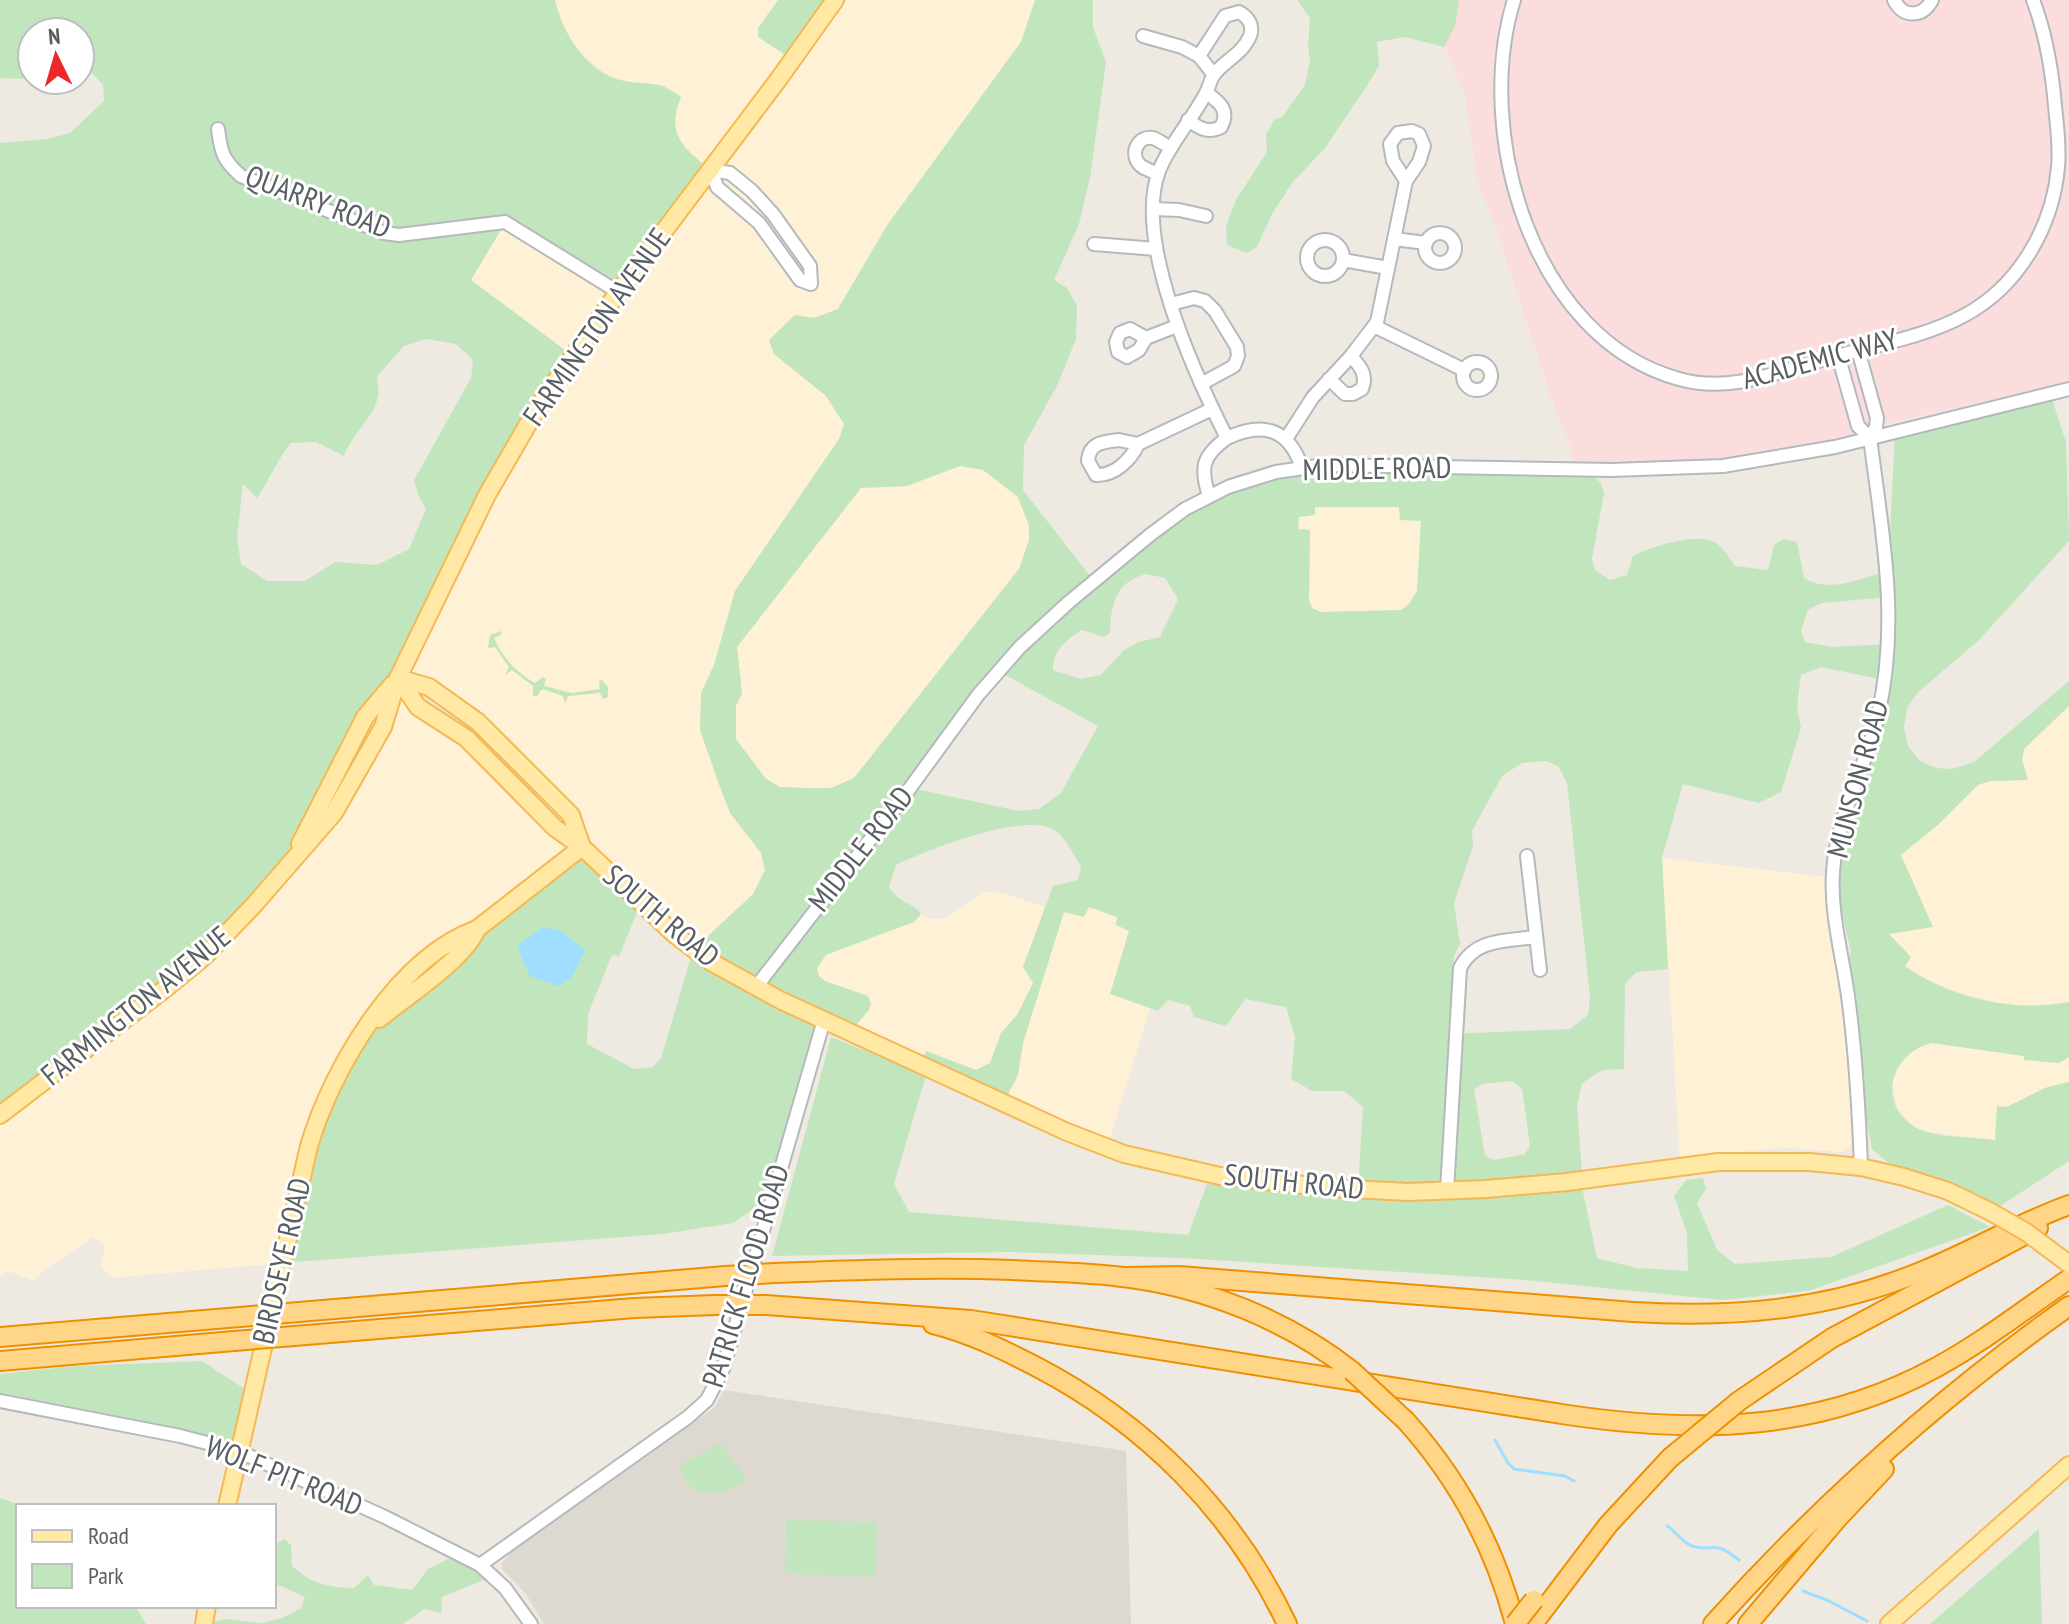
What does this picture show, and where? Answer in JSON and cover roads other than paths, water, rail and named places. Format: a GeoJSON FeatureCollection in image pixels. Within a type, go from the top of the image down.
{"type":"FeatureCollection","features":[{"type":"Feature","properties":{"kind":"highway"},"geometry":{"type":"LineString","coordinates":[[0,1337],[725,1276],[973,1269],[1123,1277],[1179,1276],[1649,1313],[1741,1314],[1807,1306],[1877,1288],[1928,1269],[2007,1230],[2069,1205]]}},
{"type":"Feature","properties":{"kind":"highway"},"geometry":{"type":"LineString","coordinates":[[1123,1277],[1201,1294],[1260,1315],[1309,1341],[1352,1371],[1406,1421],[1449,1475],[1478,1523],[1497,1565],[1515,1624],[1534,1614],[1569,1558],[1627,1504],[1670,1458],[1739,1401],[1839,1334],[2069,1212]]}},
{"type":"Feature","properties":{"kind":"highway"},"geometry":{"type":"LineString","coordinates":[[0,1361],[634,1308],[766,1305],[1004,1324],[1606,1421],[1706,1427],[1795,1417],[1885,1391],[1961,1353],[2069,1279]]}},
{"type":"Feature","properties":{"kind":"highway"},"geometry":{"type":"LineString","coordinates":[[1713,1624],[1810,1522],[1913,1428],[2002,1355],[2069,1306]]}},
{"type":"Feature","properties":{"kind":"highway"},"geometry":{"type":"LineString","coordinates":[[880,1312],[948,1328],[991,1345],[1064,1382],[1122,1420],[1170,1461],[1210,1504],[1251,1559],[1287,1624]]}},
{"type":"Feature","properties":{"kind":"highway"},"geometry":{"type":"LineString","coordinates":[[1748,1624],[1892,1459],[1913,1428]]}},
{"type":"Feature","properties":{"kind":"main road","name":"FARMINGTON AVENUE"},"geometry":{"type":"LineString","coordinates":[[0,1115],[205,956],[329,820],[383,727],[398,678],[487,495],[528,424],[618,292],[835,0]]}},
{"type":"Feature","properties":{"kind":"main road","name":"SOUTH ROAD"},"geometry":{"type":"LineString","coordinates":[[398,678],[418,707],[466,738],[555,828],[582,847],[693,950],[756,987],[824,1020],[1067,1132],[1150,1162],[1220,1176],[1382,1191],[1447,1191],[1556,1183],[1739,1160],[1800,1161],[1861,1167],[1928,1184],[1991,1212],[2026,1232],[2069,1264]]}},
{"type":"Feature","properties":{"kind":"main road","name":"BIRDSEYE ROAD"},"geometry":{"type":"LineString","coordinates":[[227,1504],[314,1129],[340,1069],[387,997],[424,962],[459,935],[477,929],[582,847]]}},
{"type":"Feature","properties":{"kind":"main road"},"geometry":{"type":"LineString","coordinates":[[1889,1624],[2069,1465]]}},
{"type":"Feature","properties":{"kind":"street","name":"ACADEMIC WAY"},"geometry":{"type":"LineString","coordinates":[[1514,0],[1505,34],[1501,83],[1515,187],[1526,226],[1539,256],[1574,308],[1626,356],[1663,374],[1691,382],[1726,383],[1747,381],[1929,330],[1967,315],[2010,278],[2040,235],[2055,186],[2059,155],[2048,49],[2033,0]]}},
{"type":"Feature","properties":{"kind":"street"},"geometry":{"type":"LineString","coordinates":[[1894,0],[1901,10],[1913,14],[1925,10],[1932,0]]}},
{"type":"Feature","properties":{"kind":"street"},"geometry":{"type":"LineString","coordinates":[[1199,56],[1225,16],[1239,12],[1247,17],[1250,35],[1237,56],[1214,75],[1207,93],[1158,174],[1154,209],[1156,249],[1177,326],[1227,438]]}},
{"type":"Feature","properties":{"kind":"street"},"geometry":{"type":"LineString","coordinates":[[1143,36],[1182,47],[1199,56],[1214,75]]}},
{"type":"Feature","properties":{"kind":"street"},"geometry":{"type":"LineString","coordinates":[[1188,120],[1204,130],[1221,127],[1225,112],[1220,102],[1207,93]]}},
{"type":"Feature","properties":{"kind":"street","name":"QUARRY ROAD"},"geometry":{"type":"LineString","coordinates":[[218,129],[226,163],[241,176],[373,230],[399,235],[505,222],[618,292]]}},
{"type":"Feature","properties":{"kind":"street"},"geometry":{"type":"LineString","coordinates":[[1158,174],[1138,163],[1134,154],[1136,148],[1143,139],[1150,137],[1171,148]]}},
{"type":"Feature","properties":{"kind":"street"},"geometry":{"type":"LineString","coordinates":[[711,170],[730,173],[773,214],[810,266],[811,284],[800,280],[759,223],[717,187],[711,170]]}},
{"type":"Feature","properties":{"kind":"street"},"geometry":{"type":"LineString","coordinates":[[1286,439],[1313,397],[1374,326],[1406,181]]}},
{"type":"Feature","properties":{"kind":"street"},"geometry":{"type":"LineString","coordinates":[[1154,209],[1206,216]]}},
{"type":"Feature","properties":{"kind":"street"},"geometry":{"type":"LineString","coordinates":[[1394,239],[1426,243]]}},
{"type":"Feature","properties":{"kind":"street"},"geometry":{"type":"LineString","coordinates":[[1094,244],[1156,249]]}},
{"type":"Feature","properties":{"kind":"street"},"geometry":{"type":"LineString","coordinates":[[1343,260],[1388,268]]}},
{"type":"Feature","properties":{"kind":"street"},"geometry":{"type":"LineString","coordinates":[[1171,304],[1194,298],[1205,301],[1215,311],[1237,347],[1234,366],[1201,384]]}},
{"type":"Feature","properties":{"kind":"street"},"geometry":{"type":"LineString","coordinates":[[1146,338],[1177,326]]}},
{"type":"Feature","properties":{"kind":"street"},"geometry":{"type":"LineString","coordinates":[[1374,326],[1464,370]]}},
{"type":"Feature","properties":{"kind":"street","name":"MUNSON ROAD"},"geometry":{"type":"LineString","coordinates":[[1858,350],[1877,418],[1870,438],[1888,572],[1889,644],[1878,716],[1837,841],[1832,877],[1850,1006],[1861,1167]]}},
{"type":"Feature","properties":{"kind":"street","name":"MUNSON ROAD"},"geometry":{"type":"LineString","coordinates":[[1838,355],[1858,426],[1870,438]]}},
{"type":"Feature","properties":{"kind":"street"},"geometry":{"type":"LineString","coordinates":[[1329,379],[1345,394],[1362,389],[1365,379],[1363,371],[1351,356]]}},
{"type":"Feature","properties":{"kind":"street","name":"MIDDLE ROAD"},"geometry":{"type":"LineString","coordinates":[[756,987],[998,671],[1069,602],[1150,535],[1209,496],[1251,479],[1302,468],[1345,465],[1693,469],[1779,459],[2069,389]]}},
{"type":"Feature","properties":{"kind":"street"},"geometry":{"type":"LineString","coordinates":[[1138,444],[1212,409]]}},
{"type":"Feature","properties":{"kind":"street"},"geometry":{"type":"LineString","coordinates":[[1209,496],[1202,472],[1204,465],[1215,447],[1241,431],[1269,430],[1286,439],[1296,451],[1302,468]]}},
{"type":"Feature","properties":{"kind":"street"},"geometry":{"type":"LineString","coordinates":[[1527,856],[1540,970]]}},
{"type":"Feature","properties":{"kind":"street"},"geometry":{"type":"LineString","coordinates":[[1447,1191],[1460,968],[1465,958],[1481,945],[1536,937]]}},
{"type":"Feature","properties":{"kind":"street","name":"PATRICK FLOOD ROAD"},"geometry":{"type":"LineString","coordinates":[[480,1565],[688,1417],[714,1390],[723,1369],[824,1020]]}},
{"type":"Feature","properties":{"kind":"street","name":"WOLF PIT ROAD"},"geometry":{"type":"LineString","coordinates":[[0,1401],[180,1436],[238,1451],[393,1521],[480,1565],[511,1594],[531,1624]]}},
{"type":"Feature","properties":{"kind":"water"},"geometry":{"type":"Polygon","coordinates":[[[541,928],[558,929],[585,950],[571,979],[558,986],[530,976],[517,946],[541,928]]]}},
{"type":"Feature","properties":{"kind":"waterway"},"geometry":{"type":"LineString","coordinates":[[1495,1440],[1514,1469],[1565,1476],[1574,1481]]}},
{"type":"Feature","properties":{"kind":"waterway"},"geometry":{"type":"LineString","coordinates":[[1667,1526],[1688,1544],[1718,1548],[1739,1560]]}},
{"type":"Feature","properties":{"kind":"waterway"},"geometry":{"type":"LineString","coordinates":[[1803,1591],[1867,1621]]}}]}
